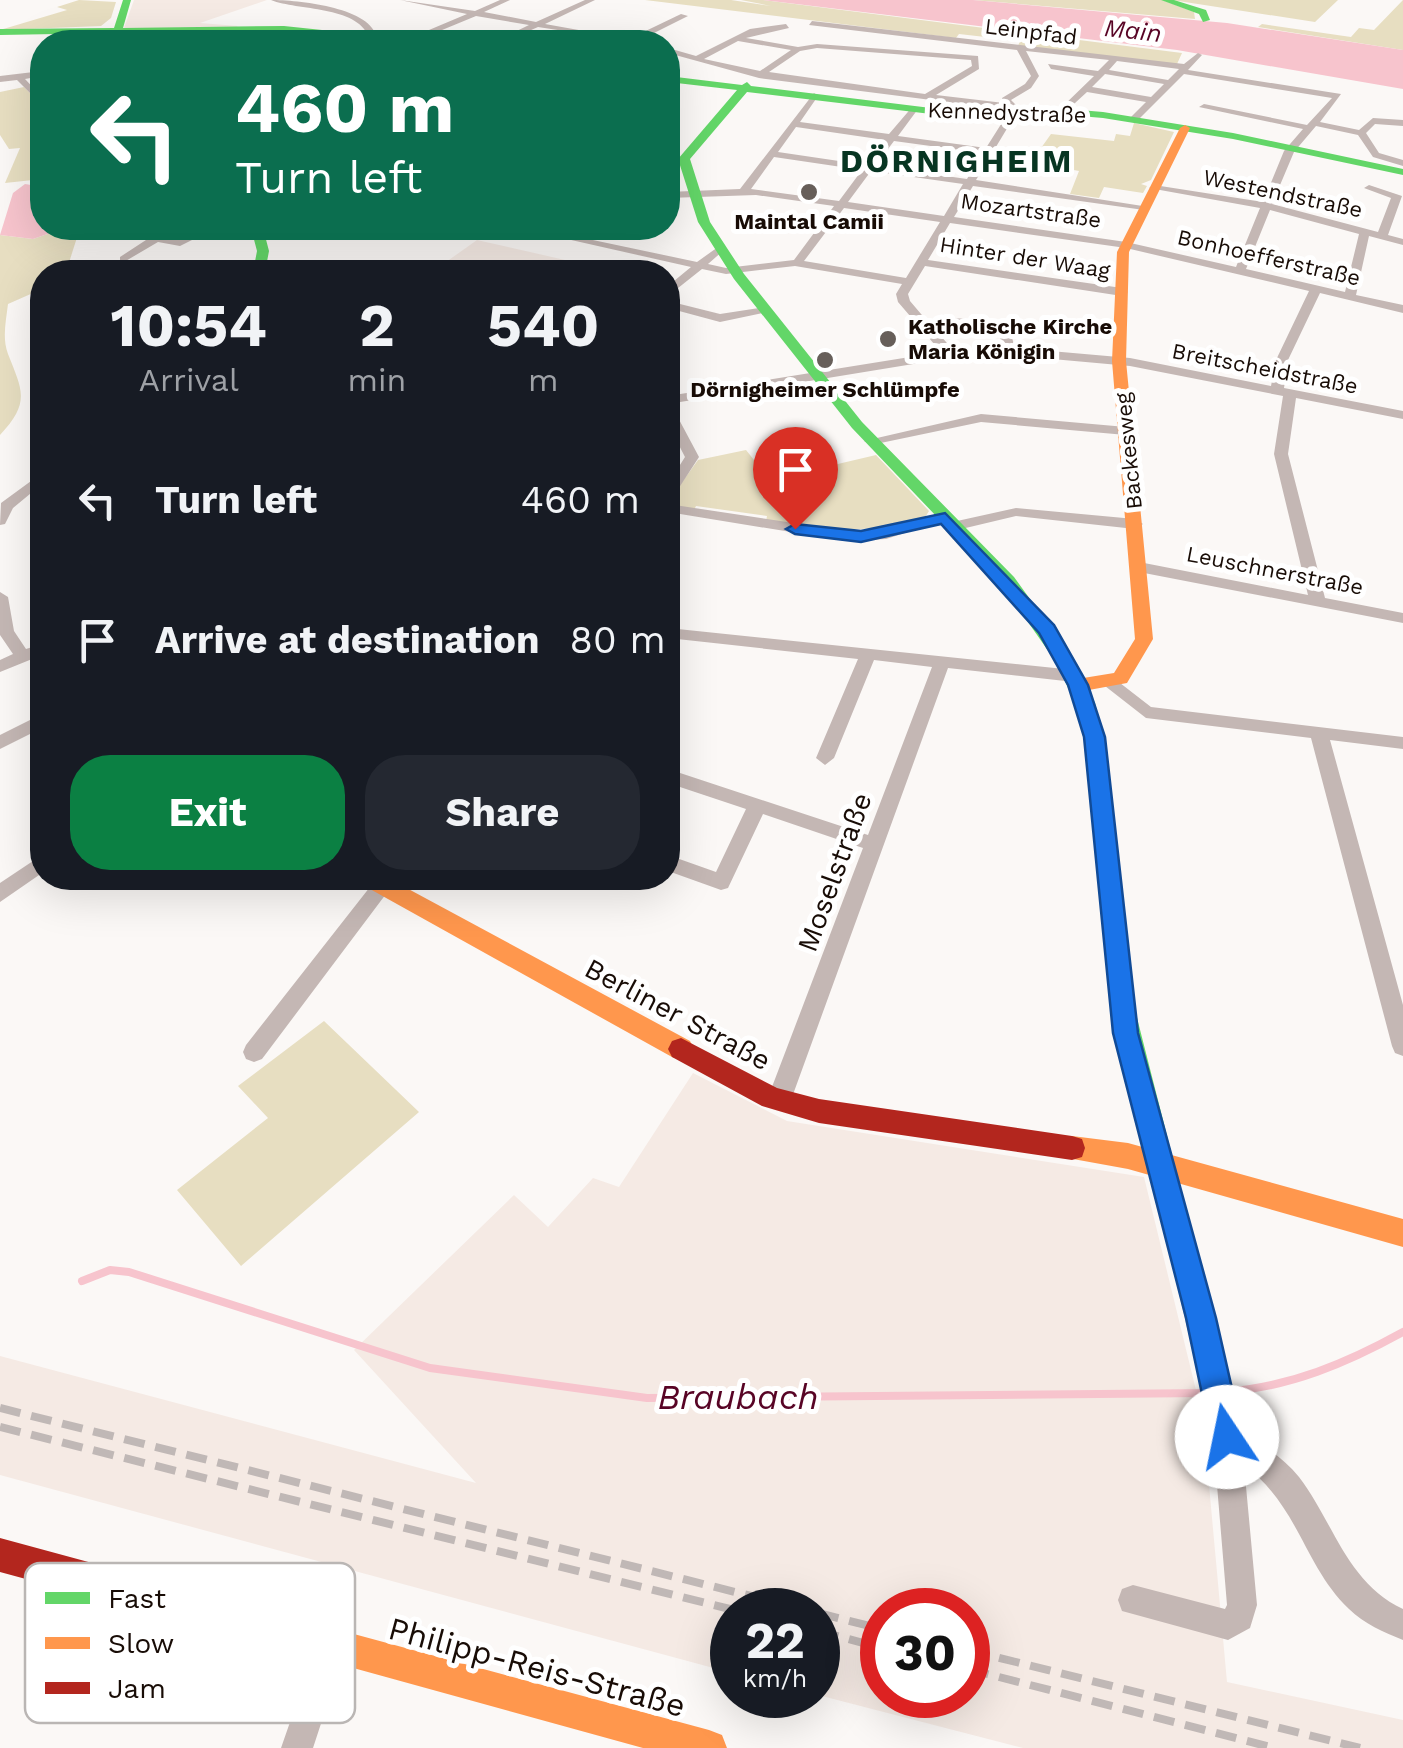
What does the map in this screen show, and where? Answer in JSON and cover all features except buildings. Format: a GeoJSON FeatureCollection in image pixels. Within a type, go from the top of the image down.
{"type":"FeatureCollection","features":[{"type":"Feature","properties":{"kind":"street"},"geometry":{"type":"LineString","coordinates":[[275,0],[349,14],[371,30]]}},
{"type":"Feature","properties":{"kind":"street"},"geometry":{"type":"LineString","coordinates":[[405,0],[571,30]]}},
{"type":"Feature","properties":{"kind":"street"},"geometry":{"type":"LineString","coordinates":[[442,30],[506,0]]}},
{"type":"Feature","properties":{"kind":"street"},"geometry":{"type":"LineString","coordinates":[[527,30],[592,0]]}},
{"type":"Feature","properties":{"kind":"street"},"geometry":{"type":"LineString","coordinates":[[1165,0],[1206,17]]}},
{"type":"Feature","properties":{"kind":"street"},"geometry":{"type":"LineString","coordinates":[[655,30],[684,16]]}},
{"type":"Feature","properties":{"kind":"street"},"geometry":{"type":"LineString","coordinates":[[74,30],[120,25],[225,30]]}},
{"type":"Feature","properties":{"kind":"street","name":"Leinpfad"},"geometry":{"type":"LineString","coordinates":[[803,48],[812,42],[810,25],[919,35],[1115,59],[1338,96],[1328,107]]}},
{"type":"Feature","properties":{"kind":"street"},"geometry":{"type":"LineString","coordinates":[[697,58],[766,28],[786,26]]}},
{"type":"Feature","properties":{"kind":"street"},"geometry":{"type":"LineString","coordinates":[[0,32],[30,31]]}},
{"type":"Feature","properties":{"kind":"street"},"geometry":{"type":"LineString","coordinates":[[901,52],[919,35]]}},
{"type":"Feature","properties":{"kind":"street"},"geometry":{"type":"LineString","coordinates":[[736,39],[803,48],[972,56],[976,66],[919,103],[797,263]]}},
{"type":"Feature","properties":{"kind":"street"},"geometry":{"type":"LineString","coordinates":[[950,354],[902,299],[1015,110],[1005,100],[1028,86],[1034,76],[1020,47]]}},
{"type":"Feature","properties":{"kind":"street"},"geometry":{"type":"LineString","coordinates":[[680,154],[754,79],[803,48]]}},
{"type":"Feature","properties":{"kind":"street"},"geometry":{"type":"LineString","coordinates":[[680,53],[754,79],[880,92],[919,103]]}},
{"type":"Feature","properties":{"kind":"street"},"geometry":{"type":"LineString","coordinates":[[1133,120],[1198,55]]}},
{"type":"Feature","properties":{"kind":"street"},"geometry":{"type":"LineString","coordinates":[[1063,112],[1115,59]]}},
{"type":"Feature","properties":{"kind":"street"},"geometry":{"type":"LineString","coordinates":[[1051,66],[1171,83]]}},
{"type":"Feature","properties":{"kind":"street"},"geometry":{"type":"LineString","coordinates":[[0,79],[30,75]]}},
{"type":"Feature","properties":{"kind":"street"},"geometry":{"type":"LineString","coordinates":[[18,76],[30,89]]}},
{"type":"Feature","properties":{"kind":"street","name":"Kennedystraße"},"geometry":{"type":"LineString","coordinates":[[680,79],[754,79],[814,96],[1133,120],[1292,147],[1403,172]]}},
{"type":"Feature","properties":{"kind":"street"},"geometry":{"type":"LineString","coordinates":[[880,92],[892,80]]}},
{"type":"Feature","properties":{"kind":"street"},"geometry":{"type":"LineString","coordinates":[[1085,89],[1151,100]]}},
{"type":"Feature","properties":{"kind":"street"},"geometry":{"type":"LineString","coordinates":[[744,191],[814,96]]}},
{"type":"Feature","properties":{"kind":"street"},"geometry":{"type":"LineString","coordinates":[[1270,96],[1328,107]]}},
{"type":"Feature","properties":{"kind":"street"},"geometry":{"type":"LineString","coordinates":[[1261,106],[1314,123]]}},
{"type":"Feature","properties":{"kind":"street"},"geometry":{"type":"LineString","coordinates":[[1204,107],[1361,133],[1376,155],[1403,162]]}},
{"type":"Feature","properties":{"kind":"street"},"geometry":{"type":"LineString","coordinates":[[1240,270],[1292,147],[1328,107]]}},
{"type":"Feature","properties":{"kind":"street"},"geometry":{"type":"LineString","coordinates":[[1361,133],[1373,121],[1403,123]]}},
{"type":"Feature","properties":{"kind":"street"},"geometry":{"type":"LineString","coordinates":[[794,124],[988,151]]}},
{"type":"Feature","properties":{"kind":"street","name":"Backesweg"},"geometry":{"type":"LineString","coordinates":[[1111,682],[1129,669],[1143,644],[1119,361],[1126,245],[1186,128]]}},
{"type":"Feature","properties":{"kind":"street","name":"Westendstraße"},"geometry":{"type":"LineString","coordinates":[[771,154],[969,182],[1268,206],[1403,242]]}},
{"type":"Feature","properties":{"kind":"street"},"geometry":{"type":"LineString","coordinates":[[680,166],[718,250],[734,272],[871,441],[1047,630],[1076,680],[1094,737],[1121,1010],[1144,1117],[1160,1163],[1227,1437],[1242,1605],[1239,1617],[1228,1625],[1133,1600]]}},
{"type":"Feature","properties":{"kind":"street"},"geometry":{"type":"LineString","coordinates":[[1369,188],[1397,196],[1399,202],[1382,236]]}},
{"type":"Feature","properties":{"kind":"street","name":"Mozartstraße"},"geometry":{"type":"LineString","coordinates":[[680,195],[744,191],[843,202],[1126,245]]}},
{"type":"Feature","properties":{"kind":"street"},"geometry":{"type":"LineString","coordinates":[[1390,218],[1403,221]]}},
{"type":"Feature","properties":{"kind":"street"},"geometry":{"type":"LineString","coordinates":[[1350,296],[1365,232]]}},
{"type":"Feature","properties":{"kind":"street"},"geometry":{"type":"LineString","coordinates":[[124,259],[151,240]]}},
{"type":"Feature","properties":{"kind":"street"},"geometry":{"type":"LineString","coordinates":[[579,240],[671,260]]}},
{"type":"Feature","properties":{"kind":"street","name":"Bonhoefferstraße"},"geometry":{"type":"LineString","coordinates":[[1126,245],[1403,310]]}},
{"type":"Feature","properties":{"kind":"street"},"geometry":{"type":"LineString","coordinates":[[680,282],[718,250]]}},
{"type":"Feature","properties":{"kind":"street"},"geometry":{"type":"LineString","coordinates":[[680,262],[734,272],[797,263],[909,282]]}},
{"type":"Feature","properties":{"kind":"street","name":"Hinter der Waag"},"geometry":{"type":"LineString","coordinates":[[922,262],[1122,292]]}},
{"type":"Feature","properties":{"kind":"street"},"geometry":{"type":"LineString","coordinates":[[1316,288],[1282,360],[1281,454],[1318,602]]}},
{"type":"Feature","properties":{"kind":"street"},"geometry":{"type":"LineString","coordinates":[[680,308],[720,318],[766,311]]}},
{"type":"Feature","properties":{"kind":"street"},"geometry":{"type":"LineString","coordinates":[[923,325],[959,321],[992,326],[1006,334],[1009,351]]}},
{"type":"Feature","properties":{"kind":"street","name":"Breitscheidstraße"},"geometry":{"type":"LineString","coordinates":[[680,398],[950,354],[1009,351],[1119,361],[1403,415]]}},
{"type":"Feature","properties":{"kind":"street"},"geometry":{"type":"LineString","coordinates":[[871,441],[981,418],[1126,431]]}},
{"type":"Feature","properties":{"kind":"street"},"geometry":{"type":"LineString","coordinates":[[680,434],[692,457],[680,476]]}},
{"type":"Feature","properties":{"kind":"street"},"geometry":{"type":"LineString","coordinates":[[0,521],[6,506],[30,487]]}},
{"type":"Feature","properties":{"kind":"street"},"geometry":{"type":"LineString","coordinates":[[680,510],[846,536],[886,534],[1016,512],[1135,524]]}},
{"type":"Feature","properties":{"kind":"street","name":"Leuschnerstraße"},"geometry":{"type":"LineString","coordinates":[[1139,566],[1403,618]]}},
{"type":"Feature","properties":{"kind":"street"},"geometry":{"type":"LineString","coordinates":[[0,597],[6,631],[23,657]]}},
{"type":"Feature","properties":{"kind":"street"},"geometry":{"type":"LineString","coordinates":[[680,634],[1111,682],[1146,712],[1403,743]]}},
{"type":"Feature","properties":{"kind":"street"},"geometry":{"type":"LineString","coordinates":[[0,666],[30,654]]}},
{"type":"Feature","properties":{"kind":"street"},"geometry":{"type":"LineString","coordinates":[[825,758],[868,654]]}},
{"type":"Feature","properties":{"kind":"street","name":"Moselstraße"},"geometry":{"type":"LineString","coordinates":[[779,1100],[942,662]]}},
{"type":"Feature","properties":{"kind":"street"},"geometry":{"type":"LineString","coordinates":[[0,743],[30,727]]}},
{"type":"Feature","properties":{"kind":"street"},"geometry":{"type":"LineString","coordinates":[[1318,731],[1403,1046]]}},
{"type":"Feature","properties":{"kind":"street"},"geometry":{"type":"LineString","coordinates":[[680,780],[874,844]]}},
{"type":"Feature","properties":{"kind":"street"},"geometry":{"type":"LineString","coordinates":[[680,867],[721,882],[757,806]]}},
{"type":"Feature","properties":{"kind":"street"},"geometry":{"type":"LineString","coordinates":[[0,894],[30,872]]}},
{"type":"Feature","properties":{"kind":"street"},"geometry":{"type":"LineString","coordinates":[[254,1052],[372,890]]}},
{"type":"Feature","properties":{"kind":"street","name":"Berliner Straße"},"geometry":{"type":"LineString","coordinates":[[397,890],[748,1088],[779,1100],[1160,1163],[1403,1233]]}},
{"type":"Feature","properties":{"kind":"street"},"geometry":{"type":"LineString","coordinates":[[1227,1437],[1290,1488],[1340,1579],[1355,1598],[1372,1612],[1403,1625]]}},
{"type":"Feature","properties":{"kind":"street","name":"Philipp-Reis-Straße"},"geometry":{"type":"LineString","coordinates":[[0,1555],[30,1563]]}},
{"type":"Feature","properties":{"kind":"street","name":"Philipp-Reis-Straße"},"geometry":{"type":"LineString","coordinates":[[355,1650],[710,1748]]}},
{"type":"Feature","properties":{"kind":"street"},"geometry":{"type":"LineString","coordinates":[[297,1748],[305,1723]]}},
{"type":"Feature","properties":{"kind":"shaded area"},"geometry":{"type":"Polygon","coordinates":[[[79,0],[116,2],[111,18],[101,26],[0,30],[67,10],[57,7],[79,0]]]}},
{"type":"Feature","properties":{"kind":"shaded area"},"geometry":{"type":"Polygon","coordinates":[[[134,0],[267,0],[200,23],[238,26],[234,30],[123,30],[134,0]]]}},
{"type":"Feature","properties":{"kind":"shaded area"},"geometry":{"type":"Polygon","coordinates":[[[645,0],[731,0],[771,6],[741,0],[763,0],[1182,53],[1177,64],[1018,46],[1020,41],[959,34],[956,38],[645,0]]]}},
{"type":"Feature","properties":{"kind":"shaded area"},"geometry":{"type":"Polygon","coordinates":[[[973,0],[1162,0],[1194,12],[1195,19],[973,0]]]}},
{"type":"Feature","properties":{"kind":"shaded area"},"geometry":{"type":"Polygon","coordinates":[[[1172,0],[1338,0],[1315,22],[1172,0]]]}},
{"type":"Feature","properties":{"kind":"shaded area"},"geometry":{"type":"Polygon","coordinates":[[[1403,0],[1403,50],[1258,27],[1262,24],[1351,37],[1359,28],[1374,30],[1403,0]]]}},
{"type":"Feature","properties":{"kind":"shaded area"},"geometry":{"type":"Polygon","coordinates":[[[24,87],[30,93],[30,180],[5,183],[20,148],[9,149],[0,135],[0,92],[24,87]]]}},
{"type":"Feature","properties":{"kind":"shaded area"},"geometry":{"type":"Polygon","coordinates":[[[1134,123],[1174,132],[1151,180],[1141,184],[1147,186],[1143,193],[1104,187],[1099,198],[1070,194],[1079,171],[1031,162],[1051,134],[1114,141],[1116,134],[1130,136],[1134,123]]]}},
{"type":"Feature","properties":{"kind":"shaded area"},"geometry":{"type":"Polygon","coordinates":[[[0,235],[30,240],[76,240],[70,260],[30,260],[30,294],[8,304],[5,342],[21,396],[16,413],[0,435],[0,235]]]}},
{"type":"Feature","properties":{"kind":"shaded area"},"geometry":{"type":"Polygon","coordinates":[[[477,240],[565,260],[449,260],[477,240]]]}},
{"type":"Feature","properties":{"kind":"shaded area"},"geometry":{"type":"Polygon","coordinates":[[[746,450],[770,480],[876,455],[929,511],[924,519],[903,524],[846,529],[766,521],[767,516],[696,506],[694,510],[680,508],[680,485],[698,460],[746,450]]]}},
{"type":"Feature","properties":{"kind":"shaded area"},"geometry":{"type":"Polygon","coordinates":[[[324,1021],[419,1112],[241,1266],[177,1190],[268,1118],[238,1086],[324,1021]]]}},
{"type":"Feature","properties":{"kind":"shaded area"},"geometry":{"type":"Polygon","coordinates":[[[693,1073],[787,1121],[1144,1177],[1203,1419],[1227,1682],[1403,1720],[1403,1748],[1023,1748],[907,1718],[990,1718],[990,1588],[860,1588],[860,1706],[840,1701],[840,1588],[710,1588],[710,1667],[355,1571],[355,1563],[325,1563],[0,1475],[0,1356],[476,1483],[354,1350],[514,1195],[548,1227],[593,1178],[619,1187],[693,1073]]]}},
{"type":"Feature","properties":{"kind":"water","name":"Main"},"geometry":{"type":"Polygon","coordinates":[[[763,0],[973,0],[1227,23],[1403,50],[1403,89],[1177,50],[763,0]]]}},
{"type":"Feature","properties":{"kind":"water"},"geometry":{"type":"Polygon","coordinates":[[[30,185],[30,239],[0,235],[13,193],[30,185]]]}},
{"type":"Feature","properties":{"kind":"waterway","name":"Braubach"},"geometry":{"type":"LineString","coordinates":[[82,1281],[110,1270],[129,1272],[430,1368],[647,1398],[1209,1393]]}},
{"type":"Feature","properties":{"kind":"waterway","name":"Braubach"},"geometry":{"type":"LineString","coordinates":[[1225,1392],[1272,1385],[1317,1372],[1403,1332]]}},
{"type":"Feature","properties":{"kind":"railway"},"geometry":{"type":"LineString","coordinates":[[0,1408],[719,1588]]}},
{"type":"Feature","properties":{"kind":"railway"},"geometry":{"type":"LineString","coordinates":[[0,1427],[710,1604]]}},
{"type":"Feature","properties":{"kind":"railway"},"geometry":{"type":"LineString","coordinates":[[840,1618],[860,1624]]}},
{"type":"Feature","properties":{"kind":"railway"},"geometry":{"type":"LineString","coordinates":[[840,1637],[860,1642]]}},
{"type":"Feature","properties":{"kind":"railway"},"geometry":{"type":"LineString","coordinates":[[990,1656],[1360,1748]]}},
{"type":"Feature","properties":{"kind":"railway"},"geometry":{"type":"LineString","coordinates":[[990,1675],[1274,1748]]}},
{"type":"Feature","properties":{"kind":"traffic: fast"},"geometry":{"type":"LineString","coordinates":[[118,30],[127,0]]}},
{"type":"Feature","properties":{"kind":"traffic: fast"},"geometry":{"type":"LineString","coordinates":[[1165,0],[1203,12],[1206,20]]}},
{"type":"Feature","properties":{"kind":"traffic: fast"},"geometry":{"type":"LineString","coordinates":[[189,30],[295,30]]}},
{"type":"Feature","properties":{"kind":"traffic: fast"},"geometry":{"type":"LineString","coordinates":[[0,32],[30,32]]}},
{"type":"Feature","properties":{"kind":"traffic: fast"},"geometry":{"type":"LineString","coordinates":[[680,80],[931,111],[1044,110],[1103,115],[1233,136],[1403,172]]}},
{"type":"Feature","properties":{"kind":"traffic: fast"},"geometry":{"type":"LineString","coordinates":[[747,85],[684,159],[704,222],[739,276],[857,425],[1008,581],[1065,661],[1085,703],[1096,748],[1123,1010],[1160,1163]]}},
{"type":"Feature","properties":{"kind":"traffic: fast"},"geometry":{"type":"LineString","coordinates":[[260,240],[261,260]]}},
{"type":"Feature","properties":{"kind":"traffic: slow"},"geometry":{"type":"LineString","coordinates":[[1078,685],[1120,678],[1144,639],[1119,361],[1123,252],[1185,128]]}},
{"type":"Feature","properties":{"kind":"traffic: slow"},"geometry":{"type":"LineString","coordinates":[[391,890],[681,1049]]}},
{"type":"Feature","properties":{"kind":"traffic: slow"},"geometry":{"type":"LineString","coordinates":[[1072,1148],[1128,1156],[1403,1233]]}},
{"type":"Feature","properties":{"kind":"traffic: slow"},"geometry":{"type":"LineString","coordinates":[[355,1651],[709,1748]]}},
{"type":"Feature","properties":{"kind":"traffic: jam"},"geometry":{"type":"LineString","coordinates":[[681,1049],[771,1098],[819,1111],[1072,1148]]}},
{"type":"Feature","properties":{"kind":"traffic: jam"},"geometry":{"type":"LineString","coordinates":[[0,1555],[29,1563]]}},
{"type":"Feature","properties":{"kind":"place","name":"Maintal Camii"},"geometry":{"type":"Point","coordinates":[809,192]}},
{"type":"Feature","properties":{"kind":"place","name":"Katholische Kirche Maria Königin"},"geometry":{"type":"Point","coordinates":[888,339]}},
{"type":"Feature","properties":{"kind":"place","name":"Dörnigheimer Schlümpfe"},"geometry":{"type":"Point","coordinates":[825,360]}},
{"type":"Feature","properties":{"kind":"district","name":"DÖRNIGHEIM"},"geometry":{"type":"Point","coordinates":[957,161]}},
{"type":"Feature","properties":{"kind":"route"},"geometry":{"type":"LineString","coordinates":[[795,529],[861,536],[886,534],[945,518],[1047,630],[1078,685],[1094,737],[1121,1010],[1144,1117],[1201,1318],[1227,1437]]}}]}
